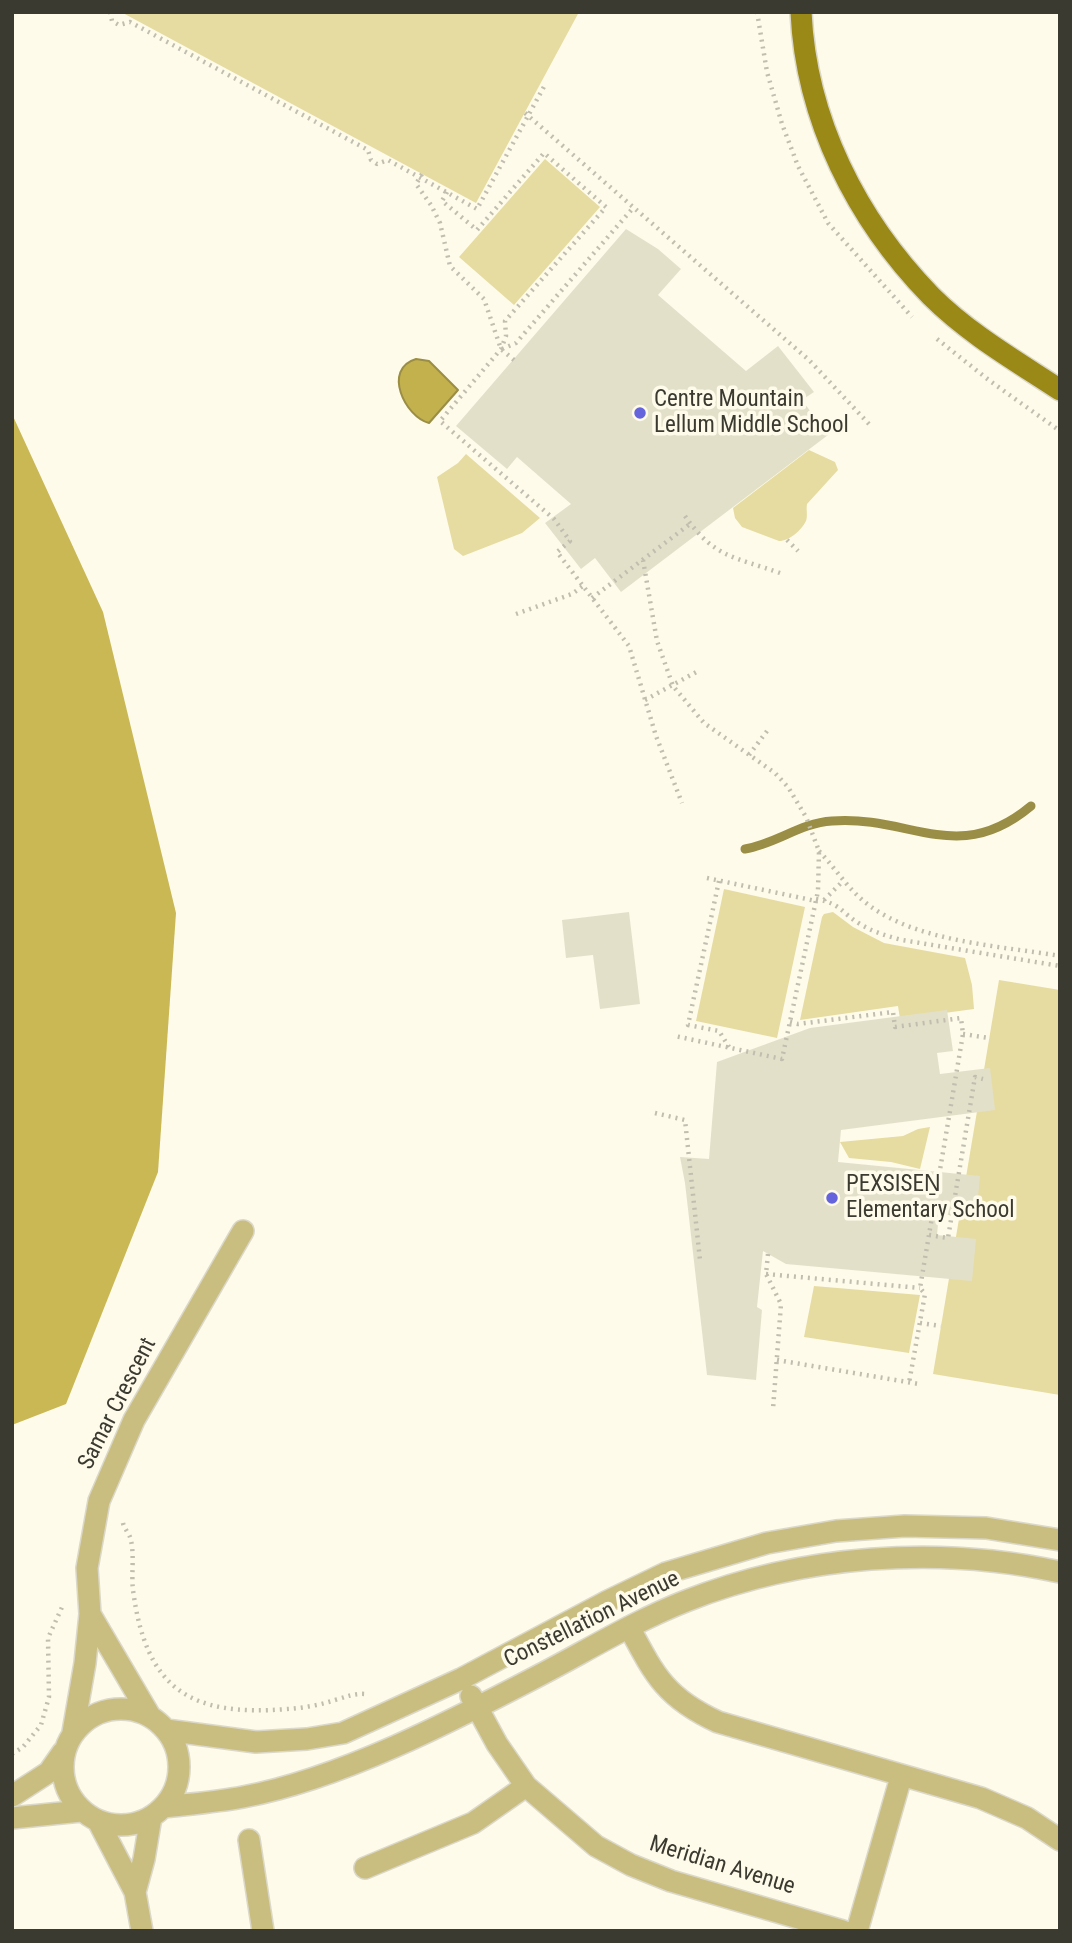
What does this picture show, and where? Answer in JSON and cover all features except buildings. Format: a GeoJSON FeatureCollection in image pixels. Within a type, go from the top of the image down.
{"type":"FeatureCollection","features":[{"type":"Feature","properties":{"kind":"main road"},"geometry":{"type":"LineString","coordinates":[[801,12],[810,81],[829,144],[852,193],[894,252],[932,296],[986,342],[1060,390]]}},
{"type":"Feature","properties":{"kind":"street","name":"Samar Crescent"},"geometry":{"type":"LineString","coordinates":[[73,1732],[90,1615],[87,1568],[99,1501],[134,1420],[243,1231]]}},
{"type":"Feature","properties":{"kind":"street","name":"Constellation Avenue"},"geometry":{"type":"LineString","coordinates":[[158,1723],[256,1742],[307,1739],[342,1733],[461,1679],[666,1573],[767,1543],[836,1531],[905,1526],[986,1528],[1060,1540]]}},
{"type":"Feature","properties":{"kind":"street","name":"Constellation Avenue"},"geometry":{"type":"LineString","coordinates":[[158,1812],[277,1789],[338,1769],[411,1738],[686,1601],[749,1580],[873,1559],[943,1558],[1028,1565],[1060,1573]]}},
{"type":"Feature","properties":{"kind":"street","name":"Samar Crescent"},"geometry":{"type":"LineString","coordinates":[[90,1615],[158,1723]]}},
{"type":"Feature","properties":{"kind":"street"},"geometry":{"type":"LineString","coordinates":[[629,1628],[650,1667],[665,1686],[691,1710],[718,1722],[981,1798],[1027,1818],[1060,1840]]}},
{"type":"Feature","properties":{"kind":"street","name":"Meridian Avenue"},"geometry":{"type":"LineString","coordinates":[[461,1679],[497,1744],[526,1786],[596,1846],[631,1865],[671,1881],[843,1931]]}},
{"type":"Feature","properties":{"kind":"street"},"geometry":{"type":"LineString","coordinates":[[12,1796],[49,1772],[73,1732],[89,1718],[108,1709],[130,1709],[158,1723],[175,1744],[179,1760],[178,1777],[173,1793],[158,1812],[135,1892]]}},
{"type":"Feature","properties":{"kind":"street"},"geometry":{"type":"LineString","coordinates":[[63,1752],[62,1773],[68,1793],[89,1816],[135,1892],[142,1931]]}},
{"type":"Feature","properties":{"kind":"street"},"geometry":{"type":"LineString","coordinates":[[857,1931],[901,1777]]}},
{"type":"Feature","properties":{"kind":"street"},"geometry":{"type":"LineString","coordinates":[[365,1868],[473,1823],[526,1786]]}},
{"type":"Feature","properties":{"kind":"street"},"geometry":{"type":"LineString","coordinates":[[12,1818],[89,1816],[116,1825],[125,1825],[134,1824],[158,1812]]}},
{"type":"Feature","properties":{"kind":"street"},"geometry":{"type":"LineString","coordinates":[[249,1840],[263,1931]]}},
{"type":"Feature","properties":{"kind":"path"},"geometry":{"type":"LineString","coordinates":[[110,12],[113,21],[119,25],[130,22],[368,150],[371,160],[377,164],[388,160],[477,209],[527,113],[546,83]]}},
{"type":"Feature","properties":{"kind":"path"},"geometry":{"type":"LineString","coordinates":[[527,113],[809,360],[869,424]]}},
{"type":"Feature","properties":{"kind":"path"},"geometry":{"type":"LineString","coordinates":[[447,192],[442,201],[477,230],[544,153],[598,203],[606,207],[505,321],[506,335],[501,349],[440,421],[554,519],[570,541],[557,552],[629,646],[645,700],[682,803]]}},
{"type":"Feature","properties":{"kind":"path"},"geometry":{"type":"LineString","coordinates":[[421,176],[416,184],[436,213],[450,266],[484,299],[501,349],[514,360]]}},
{"type":"Feature","properties":{"kind":"path"},"geometry":{"type":"LineString","coordinates":[[501,349],[516,344],[633,208]]}},
{"type":"Feature","properties":{"kind":"path"},"geometry":{"type":"LineString","coordinates":[[685,516],[713,549],[780,573]]}},
{"type":"Feature","properties":{"kind":"path"},"geometry":{"type":"LineString","coordinates":[[592,598],[690,524]]}},
{"type":"Feature","properties":{"kind":"path"},"geometry":{"type":"LineString","coordinates":[[788,540],[798,551]]}},
{"type":"Feature","properties":{"kind":"path"},"geometry":{"type":"LineString","coordinates":[[643,560],[657,641],[673,686],[704,723],[775,773],[806,817],[819,851],[843,881],[870,906],[913,930],[1060,956]]}},
{"type":"Feature","properties":{"kind":"path"},"geometry":{"type":"LineString","coordinates":[[516,614],[572,594],[583,585]]}},
{"type":"Feature","properties":{"kind":"path"},"geometry":{"type":"LineString","coordinates":[[645,700],[700,670]]}},
{"type":"Feature","properties":{"kind":"path"},"geometry":{"type":"LineString","coordinates":[[749,755],[767,731]]}},
{"type":"Feature","properties":{"kind":"path"},"geometry":{"type":"LineString","coordinates":[[675,1036],[782,1059],[816,900],[819,851]]}},
{"type":"Feature","properties":{"kind":"path"},"geometry":{"type":"LineString","coordinates":[[707,878],[834,903],[857,922],[877,933],[1060,967]]}},
{"type":"Feature","properties":{"kind":"path"},"geometry":{"type":"LineString","coordinates":[[719,881],[688,1025],[719,1031],[730,1047]]}},
{"type":"Feature","properties":{"kind":"path"},"geometry":{"type":"LineString","coordinates":[[824,900],[843,881]]}},
{"type":"Feature","properties":{"kind":"path"},"geometry":{"type":"LineString","coordinates":[[999,956],[1001,946]]}},
{"type":"Feature","properties":{"kind":"path"},"geometry":{"type":"LineString","coordinates":[[790,1022],[798,1024],[893,1012],[895,1027],[961,1018],[963,1034],[920,1288]]}},
{"type":"Feature","properties":{"kind":"path"},"geometry":{"type":"LineString","coordinates":[[963,1034],[989,1038]]}},
{"type":"Feature","properties":{"kind":"path"},"geometry":{"type":"LineString","coordinates":[[929,1235],[948,1238],[975,1077],[982,1079]]}},
{"type":"Feature","properties":{"kind":"path"},"geometry":{"type":"LineString","coordinates":[[655,1113],[685,1120],[700,1260]]}},
{"type":"Feature","properties":{"kind":"path"},"geometry":{"type":"LineString","coordinates":[[768,1254],[766,1274],[781,1304],[773,1409]]}},
{"type":"Feature","properties":{"kind":"path"},"geometry":{"type":"LineString","coordinates":[[766,1274],[920,1288],[925,1294],[909,1382]]}},
{"type":"Feature","properties":{"kind":"path"},"geometry":{"type":"LineString","coordinates":[[920,1323],[941,1326]]}},
{"type":"Feature","properties":{"kind":"path"},"geometry":{"type":"LineString","coordinates":[[777,1360],[919,1384]]}},
{"type":"Feature","properties":{"kind":"path"},"geometry":{"type":"LineString","coordinates":[[130,1538],[133,1590],[146,1645],[160,1672],[187,1697],[208,1706],[262,1711],[316,1705],[356,1693]]}},
{"type":"Feature","properties":{"kind":"path"},"geometry":{"type":"LineString","coordinates":[[12,1754],[23,1747],[41,1725],[50,1697],[49,1660]]}},
{"type":"Feature","properties":{"kind":"shaded area"},"geometry":{"type":"Polygon","coordinates":[[[121,12],[579,12],[476,203],[121,12]]]}},
{"type":"Feature","properties":{"kind":"shaded area"},"geometry":{"type":"Polygon","coordinates":[[[545,159],[600,207],[514,305],[459,257],[545,159]]]}},
{"type":"Feature","properties":{"kind":"shaded area"},"geometry":{"type":"Polygon","coordinates":[[[416,359],[429,361],[458,390],[429,423],[412,412],[401,393],[400,372],[406,364],[416,359]]]}},
{"type":"Feature","properties":{"kind":"shaded area"},"geometry":{"type":"Polygon","coordinates":[[[12,414],[103,612],[176,913],[158,1172],[66,1404],[12,1425],[12,414]]]}},
{"type":"Feature","properties":{"kind":"shaded area"},"geometry":{"type":"Polygon","coordinates":[[[809,450],[835,462],[838,470],[807,504],[807,519],[801,528],[791,537],[779,541],[742,527],[735,518],[733,508],[809,450]]]}},
{"type":"Feature","properties":{"kind":"shaded area"},"geometry":{"type":"Polygon","coordinates":[[[466,454],[540,518],[522,533],[463,556],[454,549],[437,477],[466,454]]]}},
{"type":"Feature","properties":{"kind":"shaded area"},"geometry":{"type":"Polygon","coordinates":[[[724,889],[805,907],[777,1038],[696,1021],[724,889]]]}},
{"type":"Feature","properties":{"kind":"shaded area"},"geometry":{"type":"Polygon","coordinates":[[[833,912],[853,927],[884,943],[965,958],[972,985],[974,1009],[900,1019],[898,1006],[800,1020],[822,917],[833,912]]]}},
{"type":"Feature","properties":{"kind":"shaded area"},"geometry":{"type":"Polygon","coordinates":[[[999,980],[1060,990],[1060,1395],[933,1374],[999,980]]]}},
{"type":"Feature","properties":{"kind":"shaded area"},"geometry":{"type":"Polygon","coordinates":[[[930,1127],[920,1169],[891,1162],[849,1158],[840,1142],[903,1136],[930,1127]]]}},
{"type":"Feature","properties":{"kind":"shaded area"},"geometry":{"type":"Polygon","coordinates":[[[814,1286],[920,1295],[909,1353],[804,1337],[814,1286]]]}},
{"type":"Feature","properties":{"kind":"waterway"},"geometry":{"type":"LineString","coordinates":[[745,849],[809,826],[832,821],[860,821],[957,836],[980,833],[1005,824],[1031,806]]}},
{"type":"Feature","properties":{"kind":"place","name":"Centre Mountain Lellum Middle School"},"geometry":{"type":"Point","coordinates":[640,413]}},
{"type":"Feature","properties":{"kind":"place","name":"PEXSISEṈ Elementary School"},"geometry":{"type":"Point","coordinates":[832,1198]}}]}
